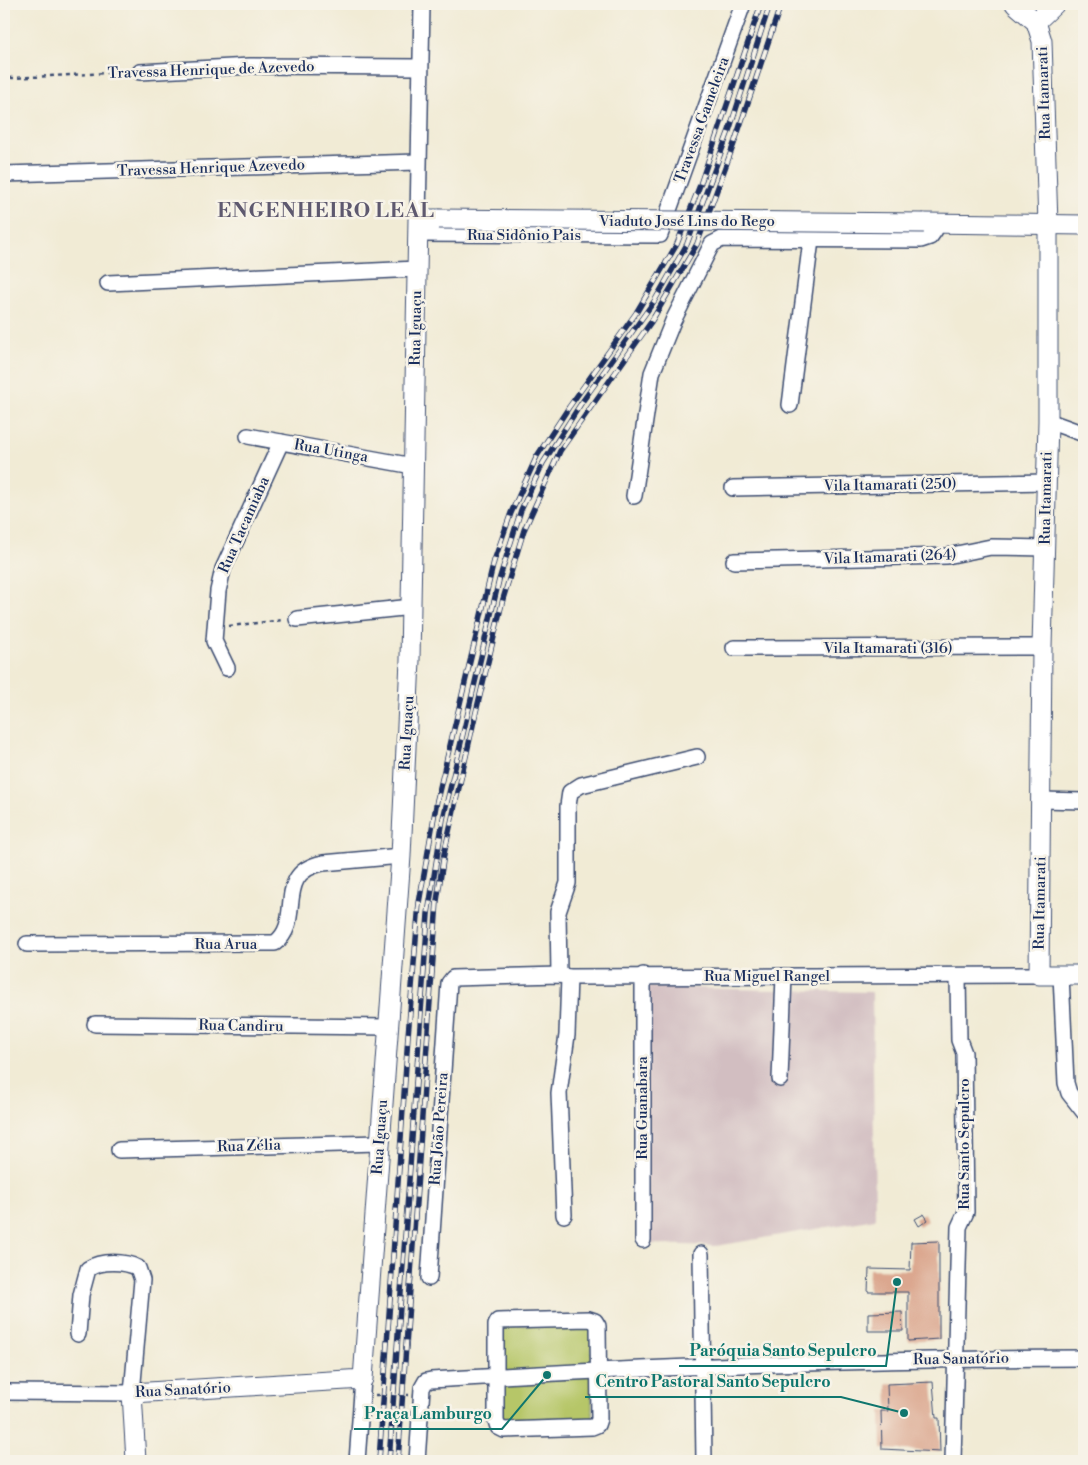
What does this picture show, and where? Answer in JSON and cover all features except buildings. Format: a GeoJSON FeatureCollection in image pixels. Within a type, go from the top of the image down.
{"type":"FeatureCollection","features":[{"type":"Feature","properties":{"kind":"main road"},"geometry":{"type":"LineString","coordinates":[[1015,4],[1036,22],[1055,4]]}},
{"type":"Feature","properties":{"kind":"main road","name":"Rua Itamarati"},"geometry":{"type":"LineString","coordinates":[[1036,22],[1043,48],[1048,224],[1048,421],[1042,647],[1039,975]]}},
{"type":"Feature","properties":{"kind":"main road","name":"Viaduto José Lins do Rego"},"geometry":{"type":"LineString","coordinates":[[418,226],[439,219],[1048,224]]}},
{"type":"Feature","properties":{"kind":"main road"},"geometry":{"type":"LineString","coordinates":[[1048,224],[1084,225]]}},
{"type":"Feature","properties":{"kind":"main road","name":"Rua Iguaçu"},"geometry":{"type":"LineString","coordinates":[[362,1387],[401,856],[412,607],[418,226]]}},
{"type":"Feature","properties":{"kind":"main road","name":"Rua Miguel Rangel"},"geometry":{"type":"LineString","coordinates":[[1039,975],[1084,976]]}},
{"type":"Feature","properties":{"kind":"main road","name":"Rua Sanatório"},"geometry":{"type":"LineString","coordinates":[[132,1393],[362,1387]]}},
{"type":"Feature","properties":{"kind":"main road"},"geometry":{"type":"LineString","coordinates":[[132,1393],[136,1461]]}},
{"type":"Feature","properties":{"kind":"street","name":"Rua Iguaçu"},"geometry":{"type":"LineString","coordinates":[[418,226],[422,4]]}},
{"type":"Feature","properties":{"kind":"street","name":"Travessa Gameleira"},"geometry":{"type":"LineString","coordinates":[[660,236],[743,4]]}},
{"type":"Feature","properties":{"kind":"street","name":"Travessa Henrique de Azevedo"},"geometry":{"type":"LineString","coordinates":[[140,72],[250,66],[420,67]]}},
{"type":"Feature","properties":{"kind":"street","name":"Travessa Henrique Azevedo"},"geometry":{"type":"LineString","coordinates":[[4,174],[418,162]]}},
{"type":"Feature","properties":{"kind":"street"},"geometry":{"type":"LineString","coordinates":[[634,496],[648,394],[658,356],[712,244],[722,239],[921,240],[932,234],[929,223]]}},
{"type":"Feature","properties":{"kind":"street","name":"Rua Sidônio Pais"},"geometry":{"type":"LineString","coordinates":[[418,226],[660,236]]}},
{"type":"Feature","properties":{"kind":"street"},"geometry":{"type":"LineString","coordinates":[[790,405],[811,240]]}},
{"type":"Feature","properties":{"kind":"street"},"geometry":{"type":"LineString","coordinates":[[108,283],[417,268]]}},
{"type":"Feature","properties":{"kind":"street"},"geometry":{"type":"LineString","coordinates":[[1048,421],[1084,434]]}},
{"type":"Feature","properties":{"kind":"street","name":"Rua Utinga"},"geometry":{"type":"LineString","coordinates":[[248,436],[414,466]]}},
{"type":"Feature","properties":{"kind":"street","name":"Rua Tacamiaba"},"geometry":{"type":"LineString","coordinates":[[227,668],[214,641],[218,591],[223,569],[281,442]]}},
{"type":"Feature","properties":{"kind":"street","name":"Vila Itamarati (250)"},"geometry":{"type":"LineString","coordinates":[[733,488],[1046,482]]}},
{"type":"Feature","properties":{"kind":"street","name":"Vila Itamarati (264)"},"geometry":{"type":"LineString","coordinates":[[734,561],[947,556],[968,554],[991,547],[1044,548]]}},
{"type":"Feature","properties":{"kind":"street"},"geometry":{"type":"LineString","coordinates":[[298,619],[412,607]]}},
{"type":"Feature","properties":{"kind":"street","name":"Vila Itamarati (316)"},"geometry":{"type":"LineString","coordinates":[[734,648],[1042,647]]}},
{"type":"Feature","properties":{"kind":"street"},"geometry":{"type":"LineString","coordinates":[[564,1215],[559,1093],[567,1035],[558,912],[568,884],[568,806],[570,792],[581,785],[698,757]]}},
{"type":"Feature","properties":{"kind":"street"},"geometry":{"type":"LineString","coordinates":[[1041,800],[1084,801]]}},
{"type":"Feature","properties":{"kind":"street","name":"Rua Arua"},"geometry":{"type":"LineString","coordinates":[[27,944],[275,943],[284,932],[293,886],[302,871],[310,866],[323,863],[401,856]]}},
{"type":"Feature","properties":{"kind":"street","name":"Rua Miguel Rangel"},"geometry":{"type":"LineString","coordinates":[[451,980],[456,976],[958,977],[1039,975]]}},
{"type":"Feature","properties":{"kind":"street"},"geometry":{"type":"LineString","coordinates":[[1061,975],[1066,1084],[1069,1093],[1084,1112]]}},
{"type":"Feature","properties":{"kind":"street","name":"Rua Guanabara"},"geometry":{"type":"LineString","coordinates":[[643,976],[643,1240]]}},
{"type":"Feature","properties":{"kind":"street"},"geometry":{"type":"LineString","coordinates":[[780,1079],[784,976]]}},
{"type":"Feature","properties":{"kind":"street","name":"Rua Santo Sepulcro"},"geometry":{"type":"LineString","coordinates":[[953,1461],[959,1226],[966,1212],[964,1053],[959,1040],[958,977]]}},
{"type":"Feature","properties":{"kind":"street","name":"Rua João Pereira"},"geometry":{"type":"LineString","coordinates":[[429,1278],[451,980]]}},
{"type":"Feature","properties":{"kind":"street","name":"Rua Candiru"},"geometry":{"type":"LineString","coordinates":[[95,1024],[388,1027]]}},
{"type":"Feature","properties":{"kind":"street","name":"Rua Zélia"},"geometry":{"type":"LineString","coordinates":[[119,1150],[379,1142]]}},
{"type":"Feature","properties":{"kind":"street"},"geometry":{"type":"LineString","coordinates":[[701,1254],[704,1461]]}},
{"type":"Feature","properties":{"kind":"street"},"geometry":{"type":"LineString","coordinates":[[78,1334],[81,1295],[88,1269],[100,1264],[126,1263],[138,1268],[142,1280],[132,1393]]}},
{"type":"Feature","properties":{"kind":"street"},"geometry":{"type":"LineString","coordinates":[[595,1320],[598,1326],[600,1419],[598,1425],[592,1427],[504,1430],[498,1427],[496,1421],[496,1376],[496,1325],[498,1321],[595,1320]]}},
{"type":"Feature","properties":{"kind":"street","name":"Rua Sanatório"},"geometry":{"type":"LineString","coordinates":[[421,1392],[426,1382],[431,1380],[496,1376],[955,1358],[1084,1358]]}},
{"type":"Feature","properties":{"kind":"street","name":"Rua Iguaçu"},"geometry":{"type":"LineString","coordinates":[[357,1461],[362,1387]]}},
{"type":"Feature","properties":{"kind":"street","name":"Rua Sanatório"},"geometry":{"type":"LineString","coordinates":[[4,1392],[132,1393]]}},
{"type":"Feature","properties":{"kind":"street"},"geometry":{"type":"LineString","coordinates":[[418,1461],[421,1392]]}},
{"type":"Feature","properties":{"kind":"path","name":"Travessa Henrique de Azevedo"},"geometry":{"type":"LineString","coordinates":[[4,72],[12,78],[140,72]]}},
{"type":"Feature","properties":{"kind":"path"},"geometry":{"type":"LineString","coordinates":[[214,628],[298,619]]}},
{"type":"Feature","properties":{"kind":"path"},"geometry":{"type":"LineString","coordinates":[[362,1387],[421,1392]]}},
{"type":"Feature","properties":{"kind":"shaded area"},"geometry":{"type":"Polygon","coordinates":[[[645,987],[872,992],[875,1219],[716,1246],[648,1244],[645,987]]]}},
{"type":"Feature","properties":{"kind":"green space"},"geometry":{"type":"Polygon","coordinates":[[[586,1323],[592,1328],[592,1422],[502,1423],[503,1328],[506,1326],[586,1323]]]}},
{"type":"Feature","properties":{"kind":"railway"},"geometry":{"type":"LineString","coordinates":[[379,1461],[419,903],[437,800],[494,561],[511,513],[537,456],[569,407],[636,313],[677,244],[700,185],[761,4]]}},
{"type":"Feature","properties":{"kind":"railway"},"geometry":{"type":"LineString","coordinates":[[389,1461],[428,914],[443,819],[499,580],[521,510],[543,463],[582,402],[655,300],[687,244],[730,128],[770,4]]}},
{"type":"Feature","properties":{"kind":"railway"},"geometry":{"type":"LineString","coordinates":[[398,1461],[437,901],[444,854],[503,599],[524,530],[560,451],[651,322],[697,244],[735,141],[781,4]]}},
{"type":"Feature","properties":{"kind":"place","name":"Paróquia Santo Sepulcro"},"geometry":{"type":"Point","coordinates":[897,1282]}},
{"type":"Feature","properties":{"kind":"place","name":"Praça Lamburgo"},"geometry":{"type":"Point","coordinates":[547,1375]}},
{"type":"Feature","properties":{"kind":"place","name":"Centro Pastoral Santo Sepulcro"},"geometry":{"type":"Point","coordinates":[904,1413]}},
{"type":"Feature","properties":{"kind":"district","name":"ENGENHEIRO LEAL"},"geometry":{"type":"Point","coordinates":[326,211]}}]}
